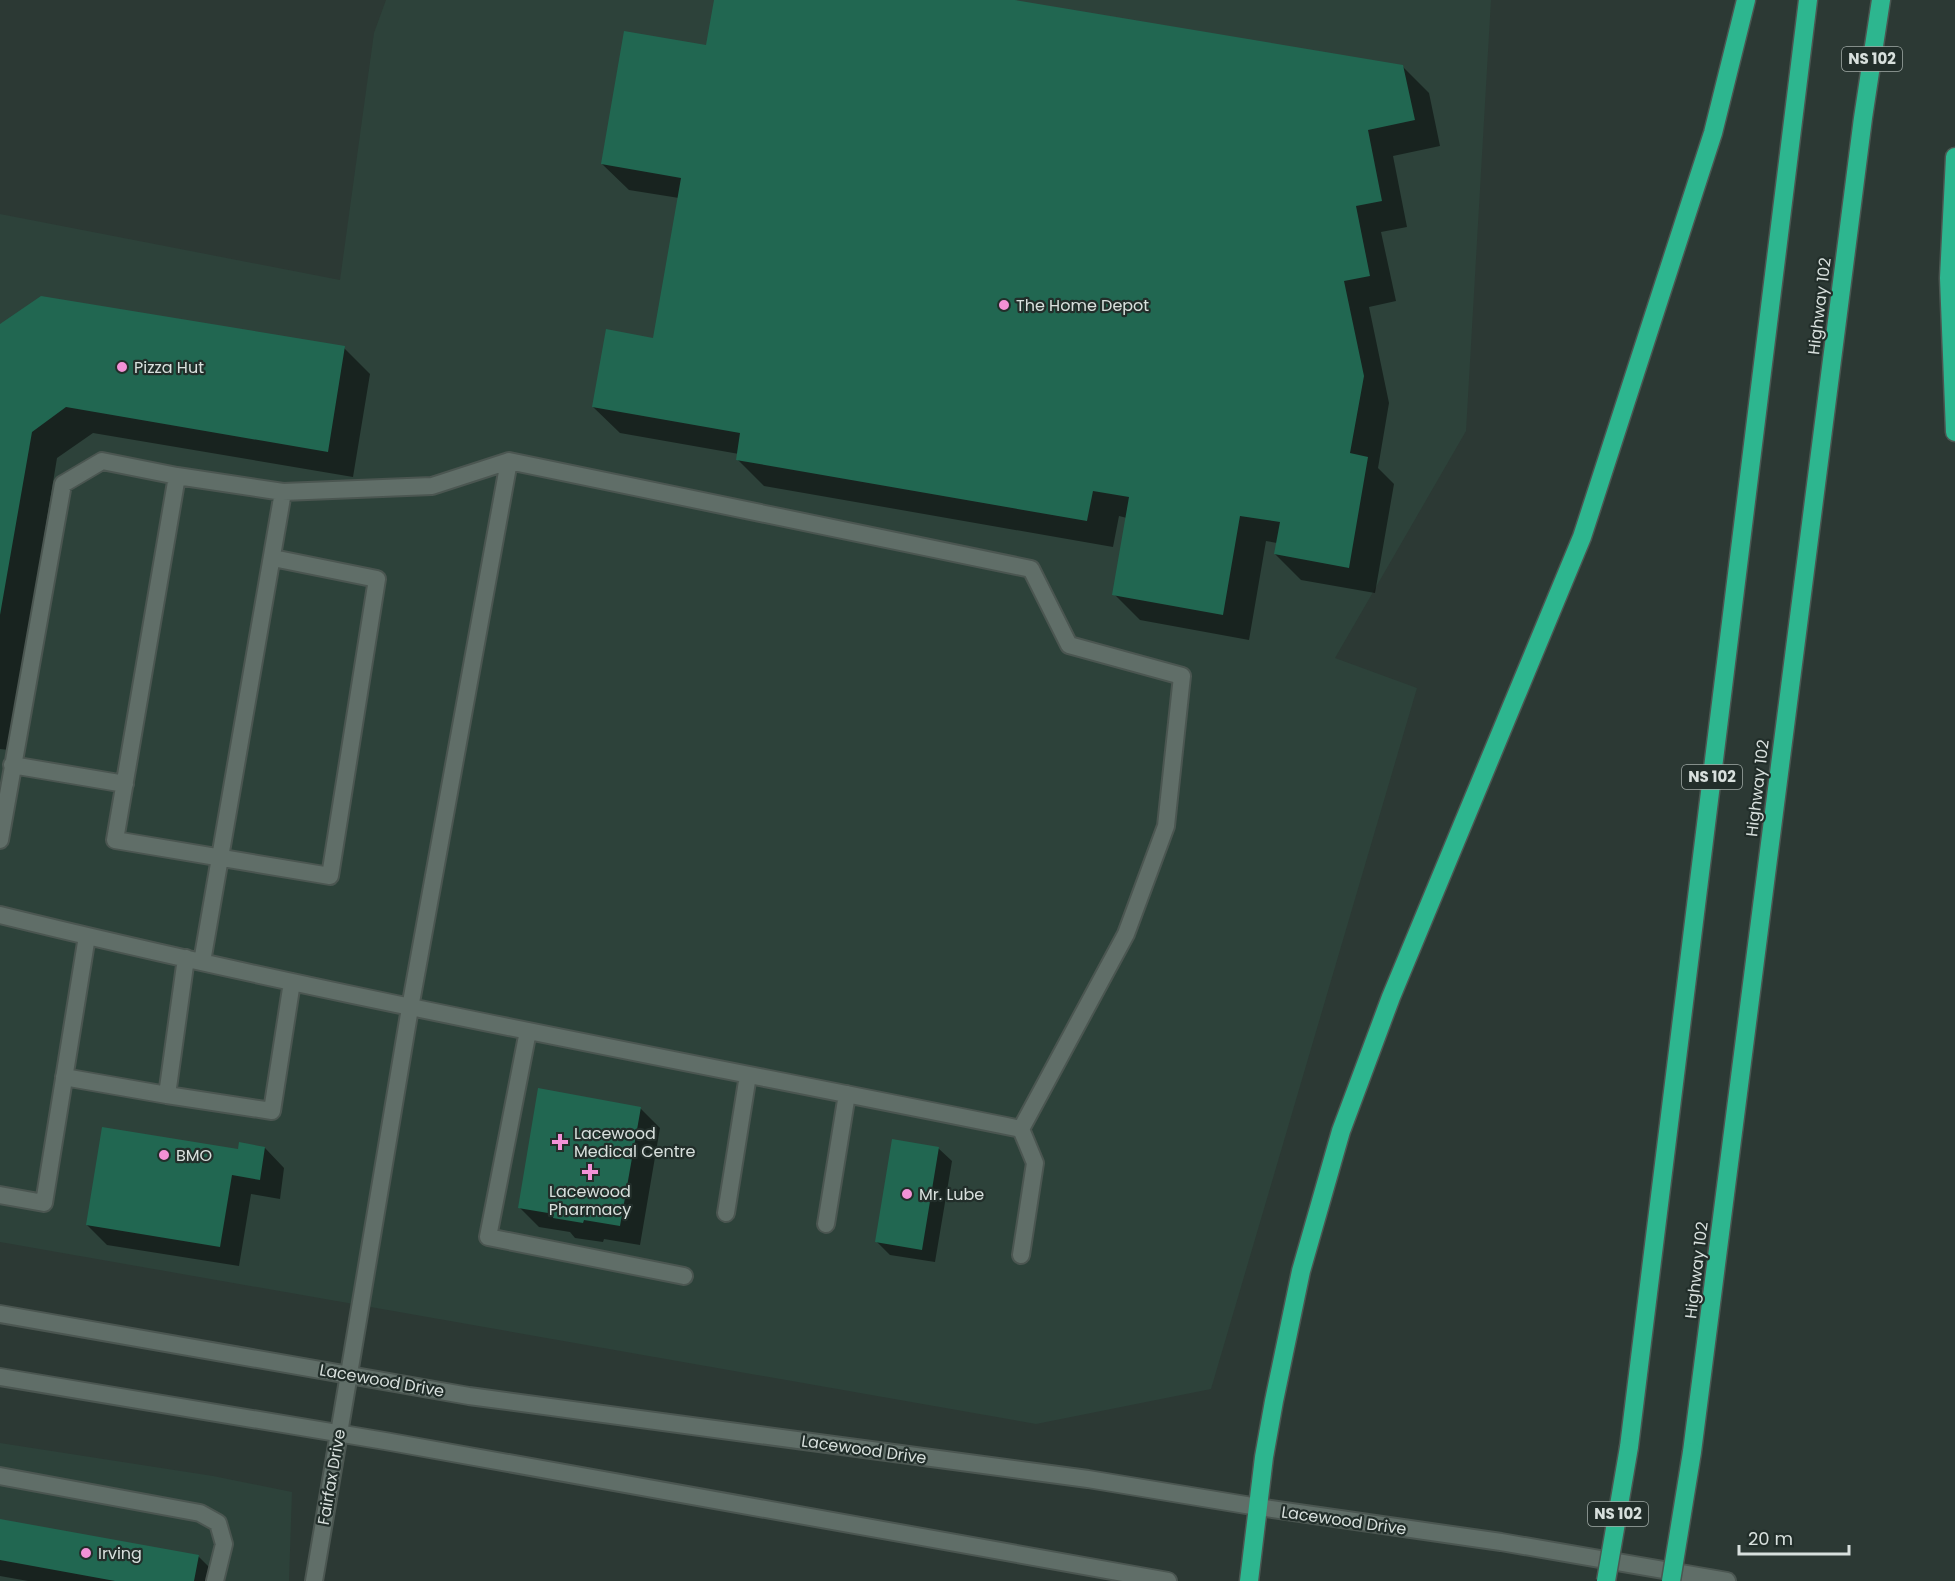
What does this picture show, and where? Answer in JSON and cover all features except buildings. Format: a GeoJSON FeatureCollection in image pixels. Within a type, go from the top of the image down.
{"type":"FeatureCollection","features":[{"type":"Feature","properties":{"kind":"highway"},"geometry":{"type":"LineString","coordinates":[[1249,1581],[1274,1401],[1299,1282],[1341,1131],[1391,997],[1582,537],[1713,133],[1746,0]]}},
{"type":"Feature","properties":{"kind":"highway","name":"NS 102"},"geometry":{"type":"LineString","coordinates":[[1606,1581],[1629,1447],[1808,0]]}},
{"type":"Feature","properties":{"kind":"highway","name":"Highway 102"},"geometry":{"type":"LineString","coordinates":[[1671,1581],[1692,1452],[1860,141],[1881,0]]}},
{"type":"Feature","properties":{"kind":"highway"},"geometry":{"type":"LineString","coordinates":[[1955,157],[1949,278],[1955,432]]}},
{"type":"Feature","properties":{"kind":"main road"},"geometry":{"type":"LineString","coordinates":[[0,840],[63,484],[102,461],[177,476],[283,492],[432,486],[509,461],[1031,569],[1069,645],[1182,676],[1166,826],[1126,934],[1021,1129]]}},
{"type":"Feature","properties":{"kind":"main road","name":"Fairfax Drive"},"geometry":{"type":"LineString","coordinates":[[314,1581],[410,1008],[509,461]]}},
{"type":"Feature","properties":{"kind":"main road"},"geometry":{"type":"LineString","coordinates":[[177,476],[115,840],[330,876],[377,579],[273,558]]}},
{"type":"Feature","properties":{"kind":"main road"},"geometry":{"type":"LineString","coordinates":[[167,1095],[194,960],[220,858],[283,492]]}},
{"type":"Feature","properties":{"kind":"main road"},"geometry":{"type":"LineString","coordinates":[[12,765],[125,784]]}},
{"type":"Feature","properties":{"kind":"main road"},"geometry":{"type":"LineString","coordinates":[[0,915],[410,1008],[1021,1129]]}},
{"type":"Feature","properties":{"kind":"main road"},"geometry":{"type":"LineString","coordinates":[[0,1195],[44,1203],[87,936]]}},
{"type":"Feature","properties":{"kind":"main road"},"geometry":{"type":"LineString","coordinates":[[64,1077],[272,1111],[292,982]]}},
{"type":"Feature","properties":{"kind":"main road"},"geometry":{"type":"LineString","coordinates":[[528,1031],[488,1237],[684,1276]]}},
{"type":"Feature","properties":{"kind":"main road"},"geometry":{"type":"LineString","coordinates":[[726,1213],[748,1075]]}},
{"type":"Feature","properties":{"kind":"main road"},"geometry":{"type":"LineString","coordinates":[[826,1224],[847,1094]]}},
{"type":"Feature","properties":{"kind":"main road"},"geometry":{"type":"LineString","coordinates":[[1021,1129],[1035,1163],[1021,1255]]}},
{"type":"Feature","properties":{"kind":"main road","name":"Lacewood Drive"},"geometry":{"type":"LineString","coordinates":[[0,1314],[469,1396],[1088,1479],[1258,1507],[1501,1542],[1727,1581]]}},
{"type":"Feature","properties":{"kind":"main road"},"geometry":{"type":"LineString","coordinates":[[0,1377],[339,1433],[1168,1581]]}},
{"type":"Feature","properties":{"kind":"main road"},"geometry":{"type":"LineString","coordinates":[[0,1476],[200,1513],[218,1523],[224,1544],[215,1581]]}},
{"type":"Feature","properties":{"kind":"shaded area"},"geometry":{"type":"Polygon","coordinates":[[[386,0],[1491,0],[1466,431],[1335,658],[1417,688],[1211,1389],[1036,1424],[0,1242],[0,214],[340,280],[374,33],[386,0]]]}},
{"type":"Feature","properties":{"kind":"shaded area"},"geometry":{"type":"Polygon","coordinates":[[[0,1443],[213,1476],[292,1492],[289,1581],[0,1581],[0,1443]]]}},
{"type":"Feature","properties":{"kind":"place","name":"The Home Depot"},"geometry":{"type":"Point","coordinates":[1004,305]}},
{"type":"Feature","properties":{"kind":"place","name":"Pizza Hut"},"geometry":{"type":"Point","coordinates":[122,367]}},
{"type":"Feature","properties":{"kind":"place","name":"Lacewood Medical Centre"},"geometry":{"type":"Point","coordinates":[560,1142]}},
{"type":"Feature","properties":{"kind":"place","name":"BMO"},"geometry":{"type":"Point","coordinates":[164,1155]}},
{"type":"Feature","properties":{"kind":"place","name":"Lacewood Pharmacy"},"geometry":{"type":"Point","coordinates":[590,1172]}},
{"type":"Feature","properties":{"kind":"place","name":"Mr. Lube"},"geometry":{"type":"Point","coordinates":[907,1194]}},
{"type":"Feature","properties":{"kind":"place","name":"Irving"},"geometry":{"type":"Point","coordinates":[86,1553]}}]}
